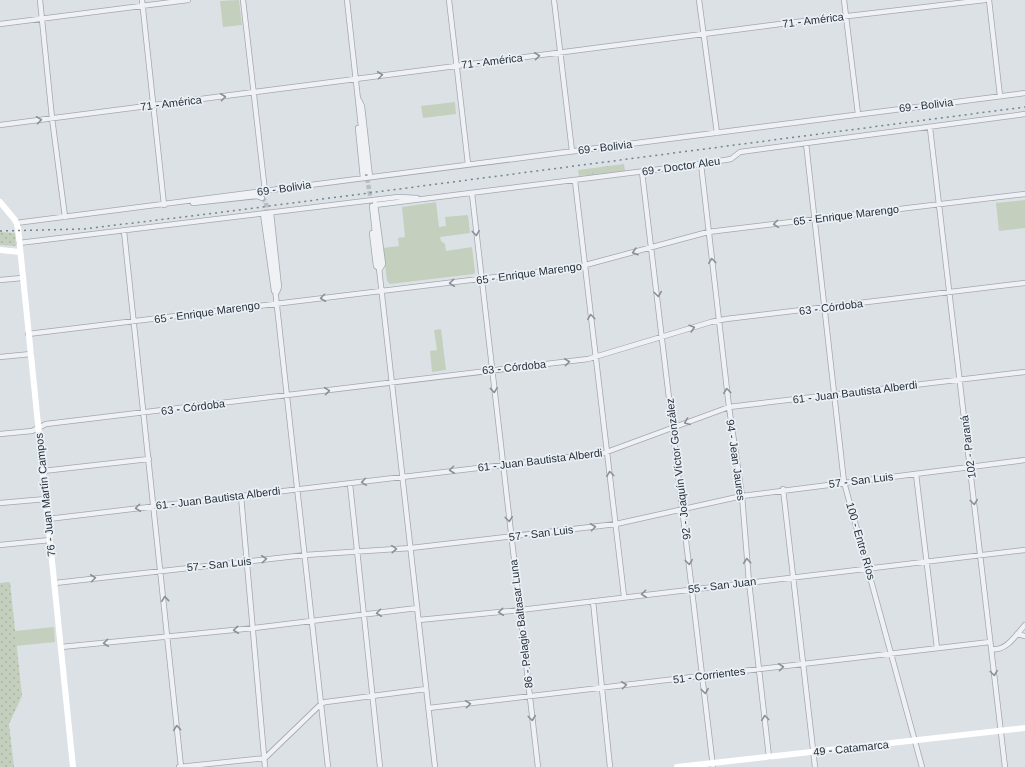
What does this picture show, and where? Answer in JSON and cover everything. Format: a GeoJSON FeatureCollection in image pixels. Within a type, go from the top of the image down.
{"type":"FeatureCollection","features":[{"type":"Feature","properties":{"kind":"main road"},"geometry":{"type":"LineString","coordinates":[[0,203],[16,223]]}},
{"type":"Feature","properties":{"kind":"main road","name":"76 - Juan Martín Campos"},"geometry":{"type":"LineString","coordinates":[[16,223],[55,583],[73,767]]}},
{"type":"Feature","properties":{"kind":"main road"},"geometry":{"type":"LineString","coordinates":[[0,250],[20,252]]}},
{"type":"Feature","properties":{"kind":"main road","name":"49 - Catamarca"},"geometry":{"type":"LineString","coordinates":[[677,767],[713,765],[769,757],[1025,728]]}},
{"type":"Feature","properties":{"kind":"street"},"geometry":{"type":"LineString","coordinates":[[40,0],[52,118],[65,216]]}},
{"type":"Feature","properties":{"kind":"street"},"geometry":{"type":"LineString","coordinates":[[0,24],[142,3],[188,0]]}},
{"type":"Feature","properties":{"kind":"street"},"geometry":{"type":"LineString","coordinates":[[243,0],[265,191]]}},
{"type":"Feature","properties":{"kind":"street"},"geometry":{"type":"LineString","coordinates":[[347,0],[366,172]]}},
{"type":"Feature","properties":{"kind":"street"},"geometry":{"type":"LineString","coordinates":[[448,0],[468,164]]}},
{"type":"Feature","properties":{"kind":"street"},"geometry":{"type":"LineString","coordinates":[[554,0],[572,151]]}},
{"type":"Feature","properties":{"kind":"street"},"geometry":{"type":"LineString","coordinates":[[699,0],[717,133]]}},
{"type":"Feature","properties":{"kind":"street"},"geometry":{"type":"LineString","coordinates":[[844,0],[858,114]]}},
{"type":"Feature","properties":{"kind":"street","name":"71 - América"},"geometry":{"type":"LineString","coordinates":[[0,125],[846,16],[984,0]]}},
{"type":"Feature","properties":{"kind":"street"},"geometry":{"type":"LineString","coordinates":[[989,0],[1000,96]]}},
{"type":"Feature","properties":{"kind":"street"},"geometry":{"type":"LineString","coordinates":[[142,3],[164,205]]}},
{"type":"Feature","properties":{"kind":"street","name":"69 - Bolivia"},"geometry":{"type":"LineString","coordinates":[[16,223],[1025,93]]}},
{"type":"Feature","properties":{"kind":"street"},"geometry":{"type":"LineString","coordinates":[[358,97],[362,106],[370,177]]}},
{"type":"Feature","properties":{"kind":"street"},"geometry":{"type":"LineString","coordinates":[[358,97],[356,107],[363,178]]}},
{"type":"Feature","properties":{"kind":"street","name":"69 - Doctor Aleu"},"geometry":{"type":"LineString","coordinates":[[373,206],[701,164],[730,158],[740,152],[930,128],[1025,114]]}},
{"type":"Feature","properties":{"kind":"street","name":"102 - Paraná"},"geometry":{"type":"LineString","coordinates":[[930,128],[1005,767]]}},
{"type":"Feature","properties":{"kind":"street","name":"100 - Entre Ríos"},"geometry":{"type":"LineString","coordinates":[[806,143],[844,482],[922,767]]}},
{"type":"Feature","properties":{"kind":"street","name":"94 - Jean Jaures"},"geometry":{"type":"LineString","coordinates":[[701,164],[729,407],[742,496],[749,582],[769,757]]}},
{"type":"Feature","properties":{"kind":"street","name":"92 - Joaquín Víctor González"},"geometry":{"type":"LineString","coordinates":[[642,172],[663,337],[672,428],[713,765]]}},
{"type":"Feature","properties":{"kind":"street"},"geometry":{"type":"LineString","coordinates":[[575,181],[624,596]]}},
{"type":"Feature","properties":{"kind":"street","name":"86 - Pelagio Baltasar Luna"},"geometry":{"type":"LineString","coordinates":[[472,194],[538,767]]}},
{"type":"Feature","properties":{"kind":"street","name":"65 - Enrique Marengo"},"geometry":{"type":"LineString","coordinates":[[28,334],[278,303],[482,280],[585,266],[708,232],[1025,194]]}},
{"type":"Feature","properties":{"kind":"street","name":"69 - Bolivia"},"geometry":{"type":"LineString","coordinates":[[185,202],[201,203],[257,196],[262,198]]}},
{"type":"Feature","properties":{"kind":"street","name":"69 - Doctor Aleu"},"geometry":{"type":"LineString","coordinates":[[19,243],[398,197],[430,199]]}},
{"type":"Feature","properties":{"kind":"street"},"geometry":{"type":"LineString","coordinates":[[374,200],[373,206],[382,291],[435,767]]}},
{"type":"Feature","properties":{"kind":"street"},"geometry":{"type":"LineString","coordinates":[[368,201],[376,266],[380,269]]}},
{"type":"Feature","properties":{"kind":"street"},"geometry":{"type":"LineString","coordinates":[[267,214],[279,287],[276,294]]}},
{"type":"Feature","properties":{"kind":"street"},"geometry":{"type":"LineString","coordinates":[[267,214],[273,289],[278,303],[328,767]]}},
{"type":"Feature","properties":{"kind":"street"},"geometry":{"type":"LineString","coordinates":[[124,231],[169,636],[181,767],[265,758],[322,704],[426,689]]}},
{"type":"Feature","properties":{"kind":"street"},"geometry":{"type":"LineString","coordinates":[[0,280],[22,278]]}},
{"type":"Feature","properties":{"kind":"street","name":"63 - Córdoba"},"geometry":{"type":"LineString","coordinates":[[0,434],[32,431],[46,424],[596,358],[719,320],[1025,283]]}},
{"type":"Feature","properties":{"kind":"street"},"geometry":{"type":"LineString","coordinates":[[0,357],[30,354]]}},
{"type":"Feature","properties":{"kind":"street","name":"61 - Juan Bautista Alberdi"},"geometry":{"type":"LineString","coordinates":[[48,519],[154,505],[350,484],[607,452],[729,407],[1025,372]]}},
{"type":"Feature","properties":{"kind":"street"},"geometry":{"type":"LineString","coordinates":[[43,471],[149,459]]}},
{"type":"Feature","properties":{"kind":"street","name":"57 - San Luis"},"geometry":{"type":"LineString","coordinates":[[55,583],[305,555],[410,548],[616,524],[742,496],[783,489],[1025,460]]}},
{"type":"Feature","properties":{"kind":"street"},"geometry":{"type":"LineString","coordinates":[[916,474],[937,648]]}},
{"type":"Feature","properties":{"kind":"street"},"geometry":{"type":"LineString","coordinates":[[350,484],[356,552],[380,767]]}},
{"type":"Feature","properties":{"kind":"street"},"geometry":{"type":"LineString","coordinates":[[783,489],[815,767]]}},
{"type":"Feature","properties":{"kind":"street"},"geometry":{"type":"LineString","coordinates":[[241,496],[254,628],[265,767]]}},
{"type":"Feature","properties":{"kind":"street"},"geometry":{"type":"LineString","coordinates":[[0,503],[46,499]]}},
{"type":"Feature","properties":{"kind":"street"},"geometry":{"type":"LineString","coordinates":[[0,545],[50,540]]}},
{"type":"Feature","properties":{"kind":"street","name":"55 - San Juan"},"geometry":{"type":"LineString","coordinates":[[418,620],[520,610],[624,596],[1025,550]]}},
{"type":"Feature","properties":{"kind":"street"},"geometry":{"type":"LineString","coordinates":[[593,601],[610,767]]}},
{"type":"Feature","properties":{"kind":"street"},"geometry":{"type":"LineString","coordinates":[[61,647],[254,628],[417,608]]}},
{"type":"Feature","properties":{"kind":"street"},"geometry":{"type":"LineString","coordinates":[[991,649],[996,650],[1004,647],[1025,625]]}},
{"type":"Feature","properties":{"kind":"street"},"geometry":{"type":"LineString","coordinates":[[1017,634],[1025,636]]}},
{"type":"Feature","properties":{"kind":"street","name":"51 - Corrientes"},"geometry":{"type":"LineString","coordinates":[[429,708],[990,642]]}},
{"type":"Feature","properties":{"kind":"green space"},"geometry":{"type":"Polygon","coordinates":[[[239,0],[242,25],[223,27],[220,1],[239,0]]]}},
{"type":"Feature","properties":{"kind":"green space"},"geometry":{"type":"Polygon","coordinates":[[[455,102],[456,114],[423,118],[421,106],[455,102]]]}},
{"type":"Feature","properties":{"kind":"green space"},"geometry":{"type":"Polygon","coordinates":[[[624,164],[625,171],[579,176],[578,170],[624,164]]]}},
{"type":"Feature","properties":{"kind":"green space"},"geometry":{"type":"Polygon","coordinates":[[[1025,200],[1025,228],[999,231],[996,203],[1025,200]]]}},
{"type":"Feature","properties":{"kind":"green space"},"geometry":{"type":"Polygon","coordinates":[[[436,202],[439,227],[446,226],[445,217],[468,215],[470,233],[440,237],[441,241],[445,244],[446,251],[472,247],[474,274],[390,284],[387,281],[383,248],[399,246],[398,238],[405,237],[402,207],[436,202]]]}},
{"type":"Feature","properties":{"kind":"green space"},"geometry":{"type":"Polygon","coordinates":[[[0,232],[15,233],[16,246],[0,245],[0,232]]]}},
{"type":"Feature","properties":{"kind":"green space"},"geometry":{"type":"Polygon","coordinates":[[[441,329],[446,370],[432,372],[430,351],[437,350],[434,330],[441,329]]]}},
{"type":"Feature","properties":{"kind":"green space"},"geometry":{"type":"Polygon","coordinates":[[[10,582],[22,696],[9,724],[14,767],[0,767],[0,583],[10,582]]]}},
{"type":"Feature","properties":{"kind":"green space"},"geometry":{"type":"Polygon","coordinates":[[[54,627],[55,642],[16,646],[15,631],[54,627]]]}},
{"type":"Feature","properties":{"kind":"tunnel"},"geometry":{"type":"LineString","coordinates":[[366,172],[372,206]]}},
{"type":"Feature","properties":{"kind":"tunnel"},"geometry":{"type":"LineString","coordinates":[[262,198],[266,202],[267,215]]}},
{"type":"Feature","properties":{"kind":"railway"},"geometry":{"type":"LineString","coordinates":[[0,231],[83,229],[216,213],[1025,107]]}}]}
